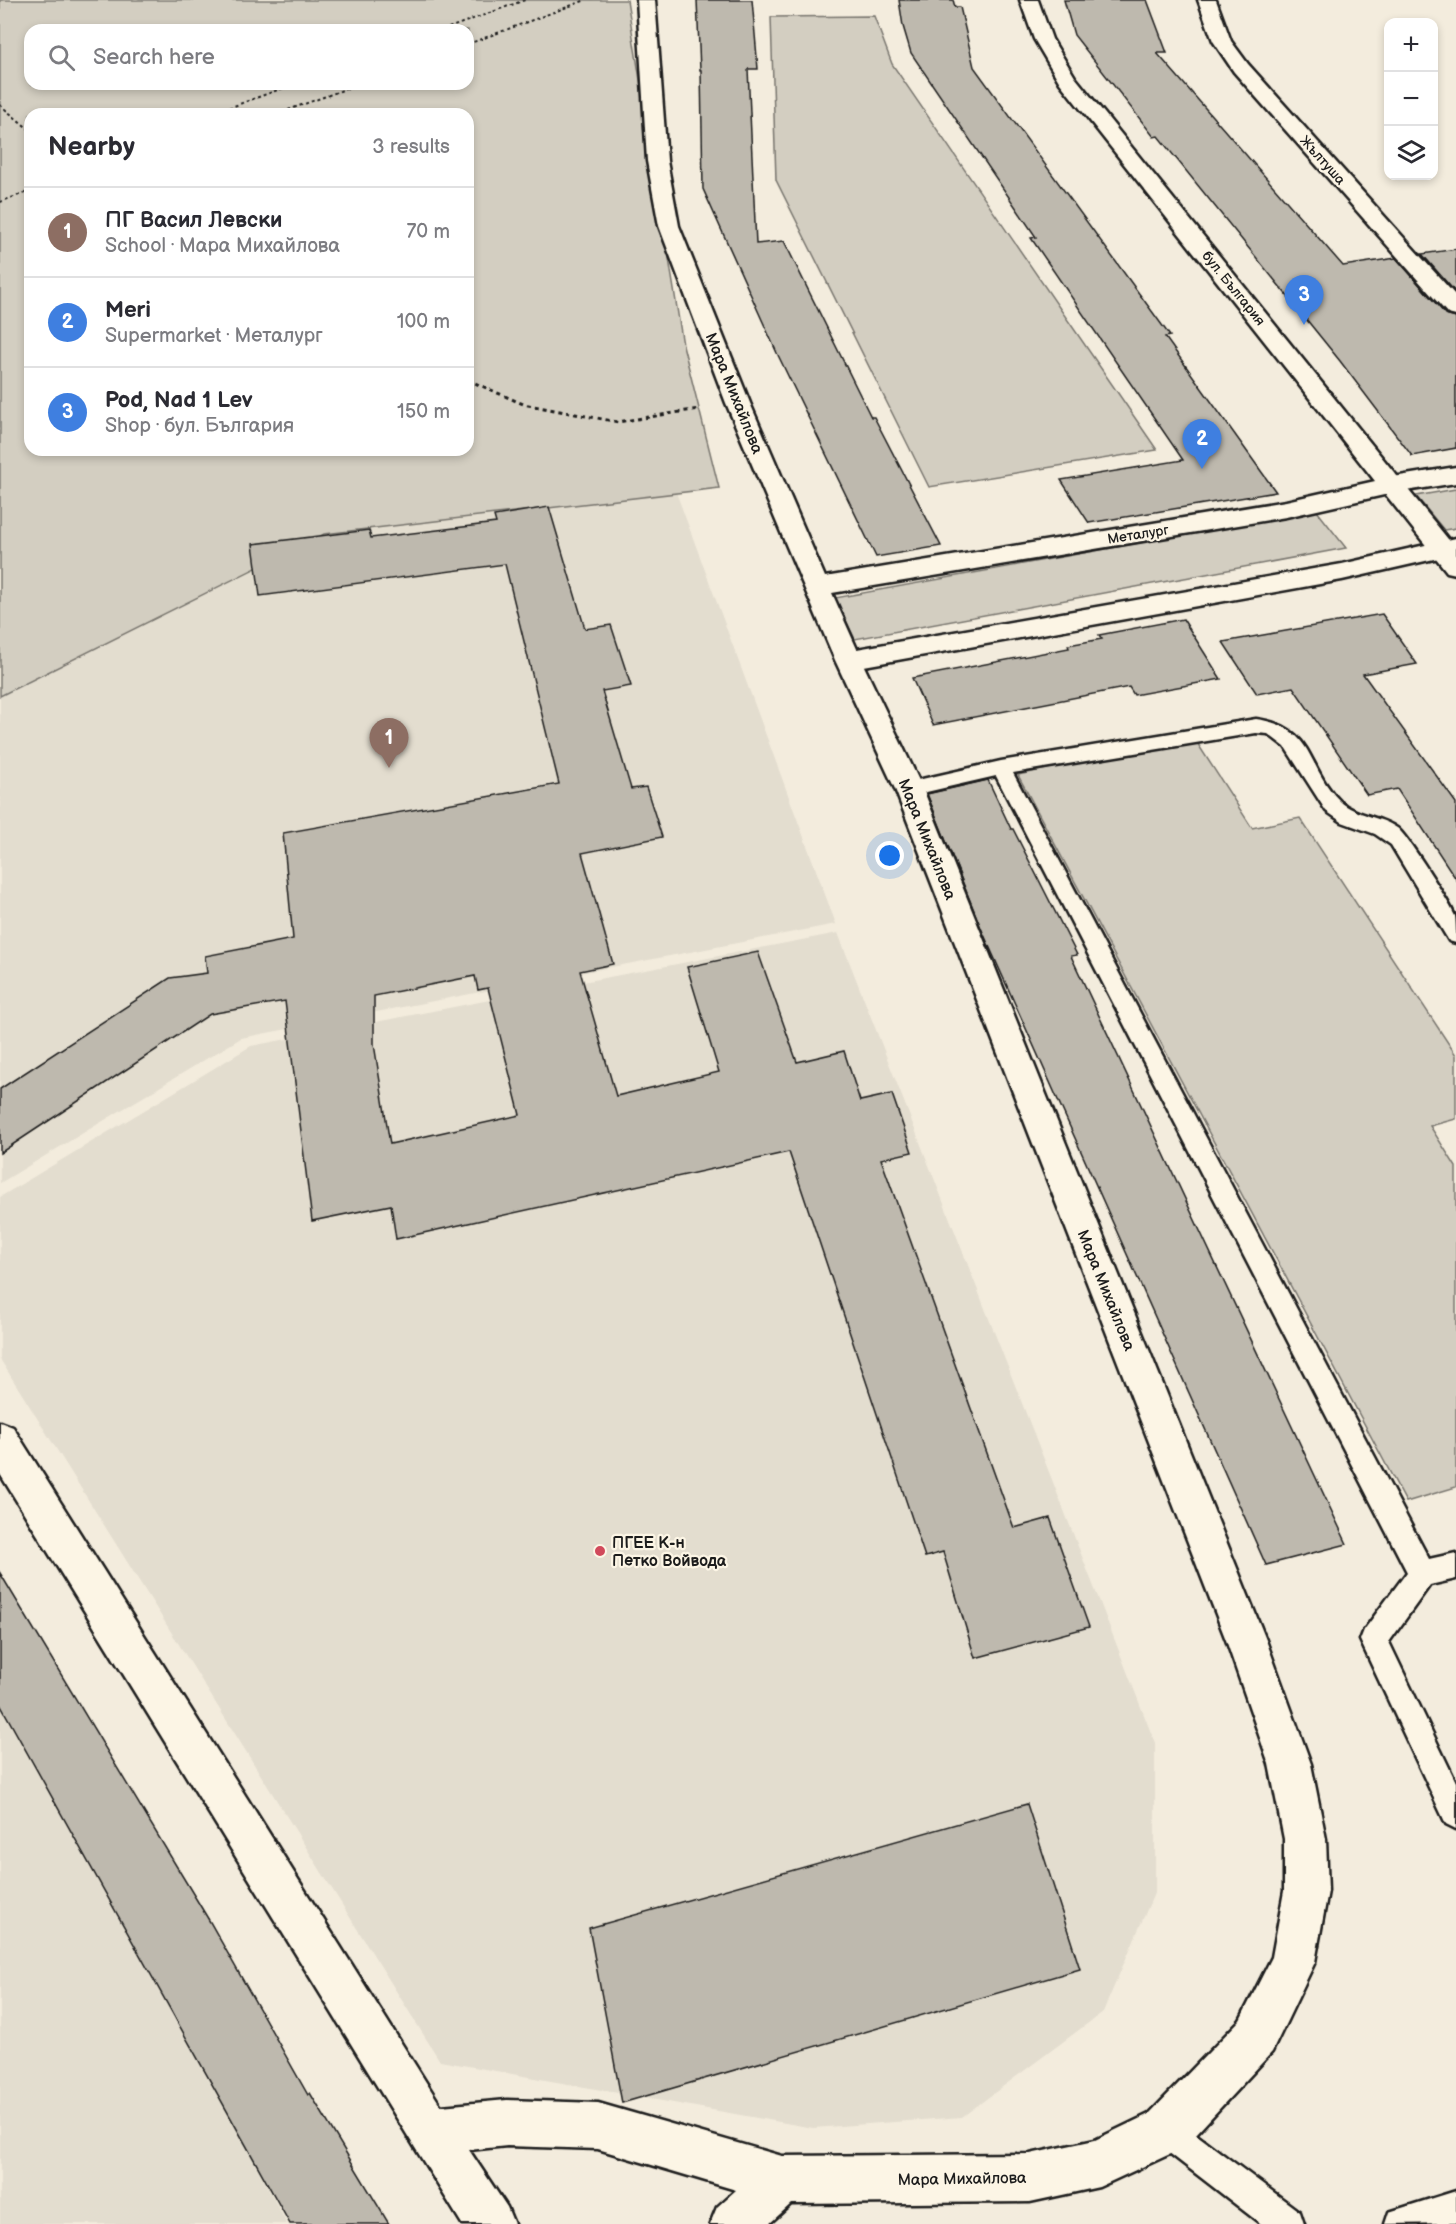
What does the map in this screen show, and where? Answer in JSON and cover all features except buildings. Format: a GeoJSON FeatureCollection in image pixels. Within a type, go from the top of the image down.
{"type":"FeatureCollection","features":[{"type":"Feature","properties":{"kind":"street","name":"Мара Михайлова"},"geometry":{"type":"LineString","coordinates":[[429,2130],[507,2123],[598,2126],[782,2180],[1030,2178],[1099,2163],[1166,2131],[1256,2036],[1293,1962],[1306,1891],[1305,1839],[1290,1764],[1246,1640],[909,789],[848,660],[738,403],[669,226],[657,161],[646,0]]}},
{"type":"Feature","properties":{"kind":"street","name":"бул. България"},"geometry":{"type":"LineString","coordinates":[[1029,0],[1043,39],[1067,79],[1393,485],[1452,553]]}},
{"type":"Feature","properties":{"kind":"street","name":"Жълтуша"},"geometry":{"type":"LineString","coordinates":[[1207,0],[1222,41],[1241,68],[1456,309]]}},
{"type":"Feature","properties":{"kind":"street","name":"Металург"},"geometry":{"type":"LineString","coordinates":[[818,587],[1286,509],[1393,485],[1456,475]]}},
{"type":"Feature","properties":{"kind":"street"},"geometry":{"type":"LineString","coordinates":[[848,660],[1452,553]]}},
{"type":"Feature","properties":{"kind":"street"},"geometry":{"type":"LineString","coordinates":[[0,1440],[429,2130],[490,2224]]}},
{"type":"Feature","properties":{"kind":"street"},"geometry":{"type":"LineString","coordinates":[[734,2224],[782,2180]]}},
{"type":"Feature","properties":{"kind":"lane"},"geometry":{"type":"LineString","coordinates":[[909,789],[1001,768],[1256,726],[1274,729],[1287,737],[1332,805],[1351,819],[1388,830],[1398,840],[1456,935]]}},
{"type":"Feature","properties":{"kind":"lane"},"geometry":{"type":"LineString","coordinates":[[1001,768],[1422,1574]]}},
{"type":"Feature","properties":{"kind":"lane"},"geometry":{"type":"LineString","coordinates":[[1456,1566],[1422,1574],[1374,1640],[1456,1814]]}},
{"type":"Feature","properties":{"kind":"lane"},"geometry":{"type":"LineString","coordinates":[[1166,2131],[1288,2224]]}},
{"type":"Feature","properties":{"kind":"lane"},"geometry":{"type":"LineString","coordinates":[[1401,2224],[1456,2207]]}},
{"type":"Feature","properties":{"kind":"path"},"geometry":{"type":"LineString","coordinates":[[459,24],[525,0]]}},
{"type":"Feature","properties":{"kind":"path"},"geometry":{"type":"LineString","coordinates":[[474,42],[586,0]]}},
{"type":"Feature","properties":{"kind":"path"},"geometry":{"type":"LineString","coordinates":[[228,108],[278,90]]}},
{"type":"Feature","properties":{"kind":"path"},"geometry":{"type":"LineString","coordinates":[[294,108],[342,90]]}},
{"type":"Feature","properties":{"kind":"path"},"geometry":{"type":"LineString","coordinates":[[0,105],[24,125]]}},
{"type":"Feature","properties":{"kind":"path"},"geometry":{"type":"LineString","coordinates":[[0,202],[24,193]]}},
{"type":"Feature","properties":{"kind":"path"},"geometry":{"type":"LineString","coordinates":[[474,383],[523,404],[618,422],[738,403]]}},
{"type":"Feature","properties":{"kind":"shaded area"},"geometry":{"type":"Polygon","coordinates":[[[0,0],[627,0],[683,345],[719,488],[324,534],[0,696],[0,0]]]}},
{"type":"Feature","properties":{"kind":"shaded area"},"geometry":{"type":"Polygon","coordinates":[[[874,16],[892,64],[1157,450],[929,487],[776,180],[771,17],[874,16]]]}},
{"type":"Feature","properties":{"kind":"shaded area"},"geometry":{"type":"Polygon","coordinates":[[[670,476],[836,924],[241,1038],[0,1183],[0,611],[152,537],[670,476]]]}},
{"type":"Feature","properties":{"kind":"shaded area"},"geometry":{"type":"Polygon","coordinates":[[[1456,489],[1456,528],[1444,530],[1416,496],[1456,489]]]}},
{"type":"Feature","properties":{"kind":"shaded area"},"geometry":{"type":"Polygon","coordinates":[[[1317,511],[1346,548],[855,639],[835,598],[1317,511]]]}},
{"type":"Feature","properties":{"kind":"shaded area"},"geometry":{"type":"Polygon","coordinates":[[[1194,738],[1252,828],[1300,818],[1456,1055],[1456,1119],[1430,1126],[1456,1167],[1456,1487],[1406,1502],[1018,775],[1194,738]]]}},
{"type":"Feature","properties":{"kind":"shaded area","name":"ПГЕЕ К-н Петко Войвода"},"geometry":{"type":"Polygon","coordinates":[[[838,933],[1155,1743],[1155,1891],[1103,2012],[962,2117],[813,2128],[440,2061],[0,1359],[0,1197],[251,1046],[838,933]]]}},
{"type":"Feature","properties":{"kind":"shaded area"},"geometry":{"type":"Polygon","coordinates":[[[0,1679],[287,2224],[0,2224],[0,1679]]]}},
{"type":"Feature","properties":{"kind":"place","name":"Pod, Nad 1 Lev"},"geometry":{"type":"Point","coordinates":[1304,325]}},
{"type":"Feature","properties":{"kind":"place","name":"Meri"},"geometry":{"type":"Point","coordinates":[1202,469]}},
{"type":"Feature","properties":{"kind":"place","name":"ПГ Васил Левски"},"geometry":{"type":"Point","coordinates":[389,768]}},
{"type":"Feature","properties":{"kind":"place","name":"ПГЕЕ К-н Петко Войвода"},"geometry":{"type":"Point","coordinates":[600,1551]}}]}
